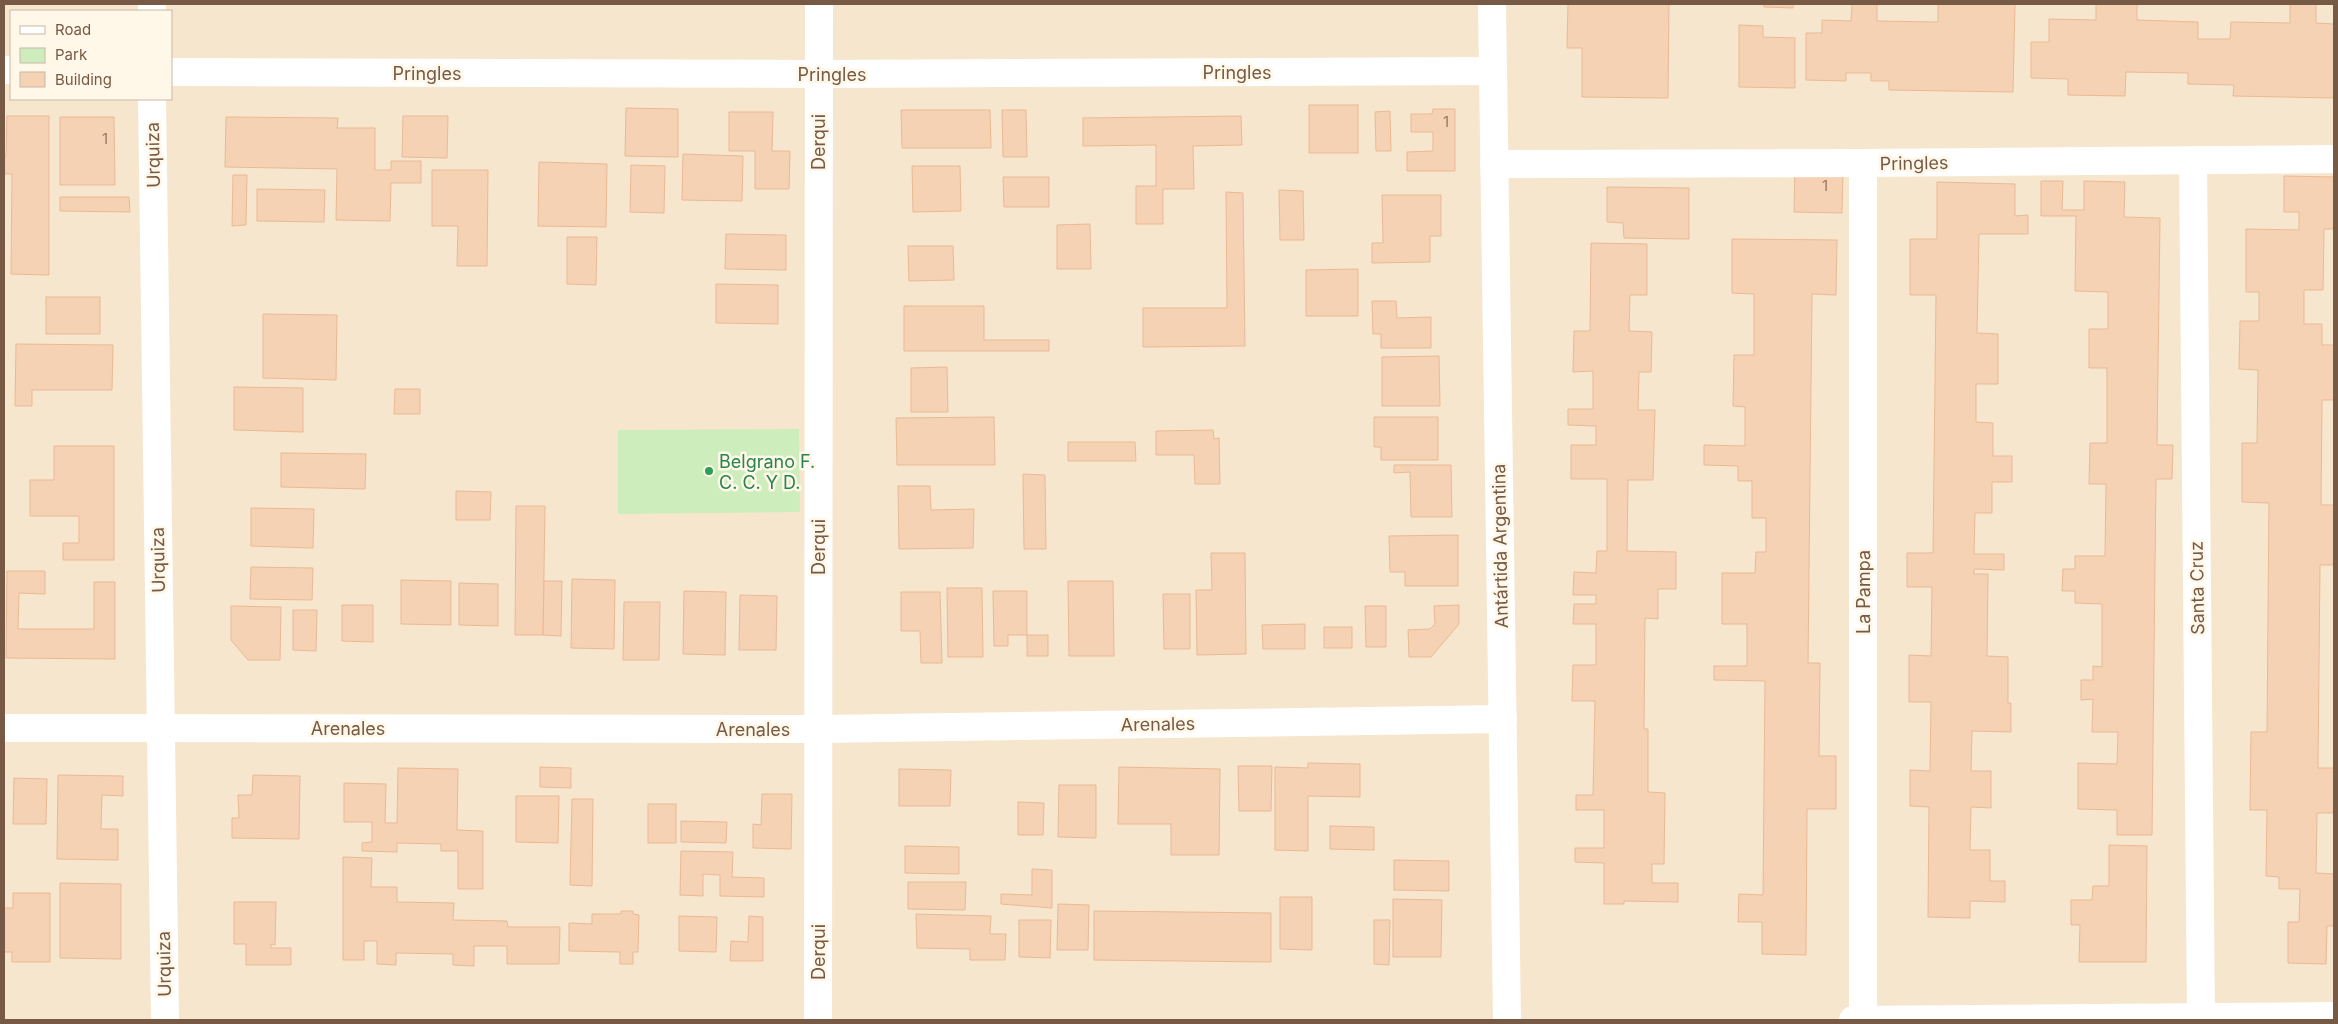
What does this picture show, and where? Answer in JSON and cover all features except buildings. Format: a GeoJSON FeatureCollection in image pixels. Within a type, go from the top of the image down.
{"type":"FeatureCollection","features":[{"type":"Feature","properties":{"kind":"street","name":"Derqui"},"geometry":{"type":"LineString","coordinates":[[818,1020],[819,4]]}},
{"type":"Feature","properties":{"kind":"street","name":"Antártida Argentina"},"geometry":{"type":"LineString","coordinates":[[1492,4],[1507,1020]]}},
{"type":"Feature","properties":{"kind":"street","name":"Pringles"},"geometry":{"type":"LineString","coordinates":[[172,72],[818,74],[1492,71]]}},
{"type":"Feature","properties":{"kind":"street","name":"Urquiza"},"geometry":{"type":"LineString","coordinates":[[152,100],[165,1020]]}},
{"type":"Feature","properties":{"kind":"street","name":"Pringles"},"geometry":{"type":"LineString","coordinates":[[1494,164],[1863,163],[2334,158]]}},
{"type":"Feature","properties":{"kind":"street","name":"Santa Cruz"},"geometry":{"type":"LineString","coordinates":[[2193,160],[2201,1016]]}},
{"type":"Feature","properties":{"kind":"street","name":"La Pampa"},"geometry":{"type":"LineString","coordinates":[[1863,163],[1863,1020]]}},
{"type":"Feature","properties":{"kind":"street","name":"Arenales"},"geometry":{"type":"LineString","coordinates":[[4,728],[818,729],[1502,719]]}},
{"type":"Feature","properties":{"kind":"street"},"geometry":{"type":"LineString","coordinates":[[1853,1020],[2334,1016]]}},
{"type":"Feature","properties":{"kind":"shaded area"},"geometry":{"type":"Polygon","coordinates":[[[4,4],[2334,4],[2334,1020],[4,1020],[4,4]]]}},
{"type":"Feature","properties":{"kind":"green space","name":"Belgrano F. C. C. Y D."},"geometry":{"type":"Polygon","coordinates":[[[799,429],[800,512],[618,514],[618,430],[799,429]]]}},
{"type":"Feature","properties":{"kind":"place","name":"Belgrano F. C. C. Y D."},"geometry":{"type":"Point","coordinates":[709,471]}}]}
